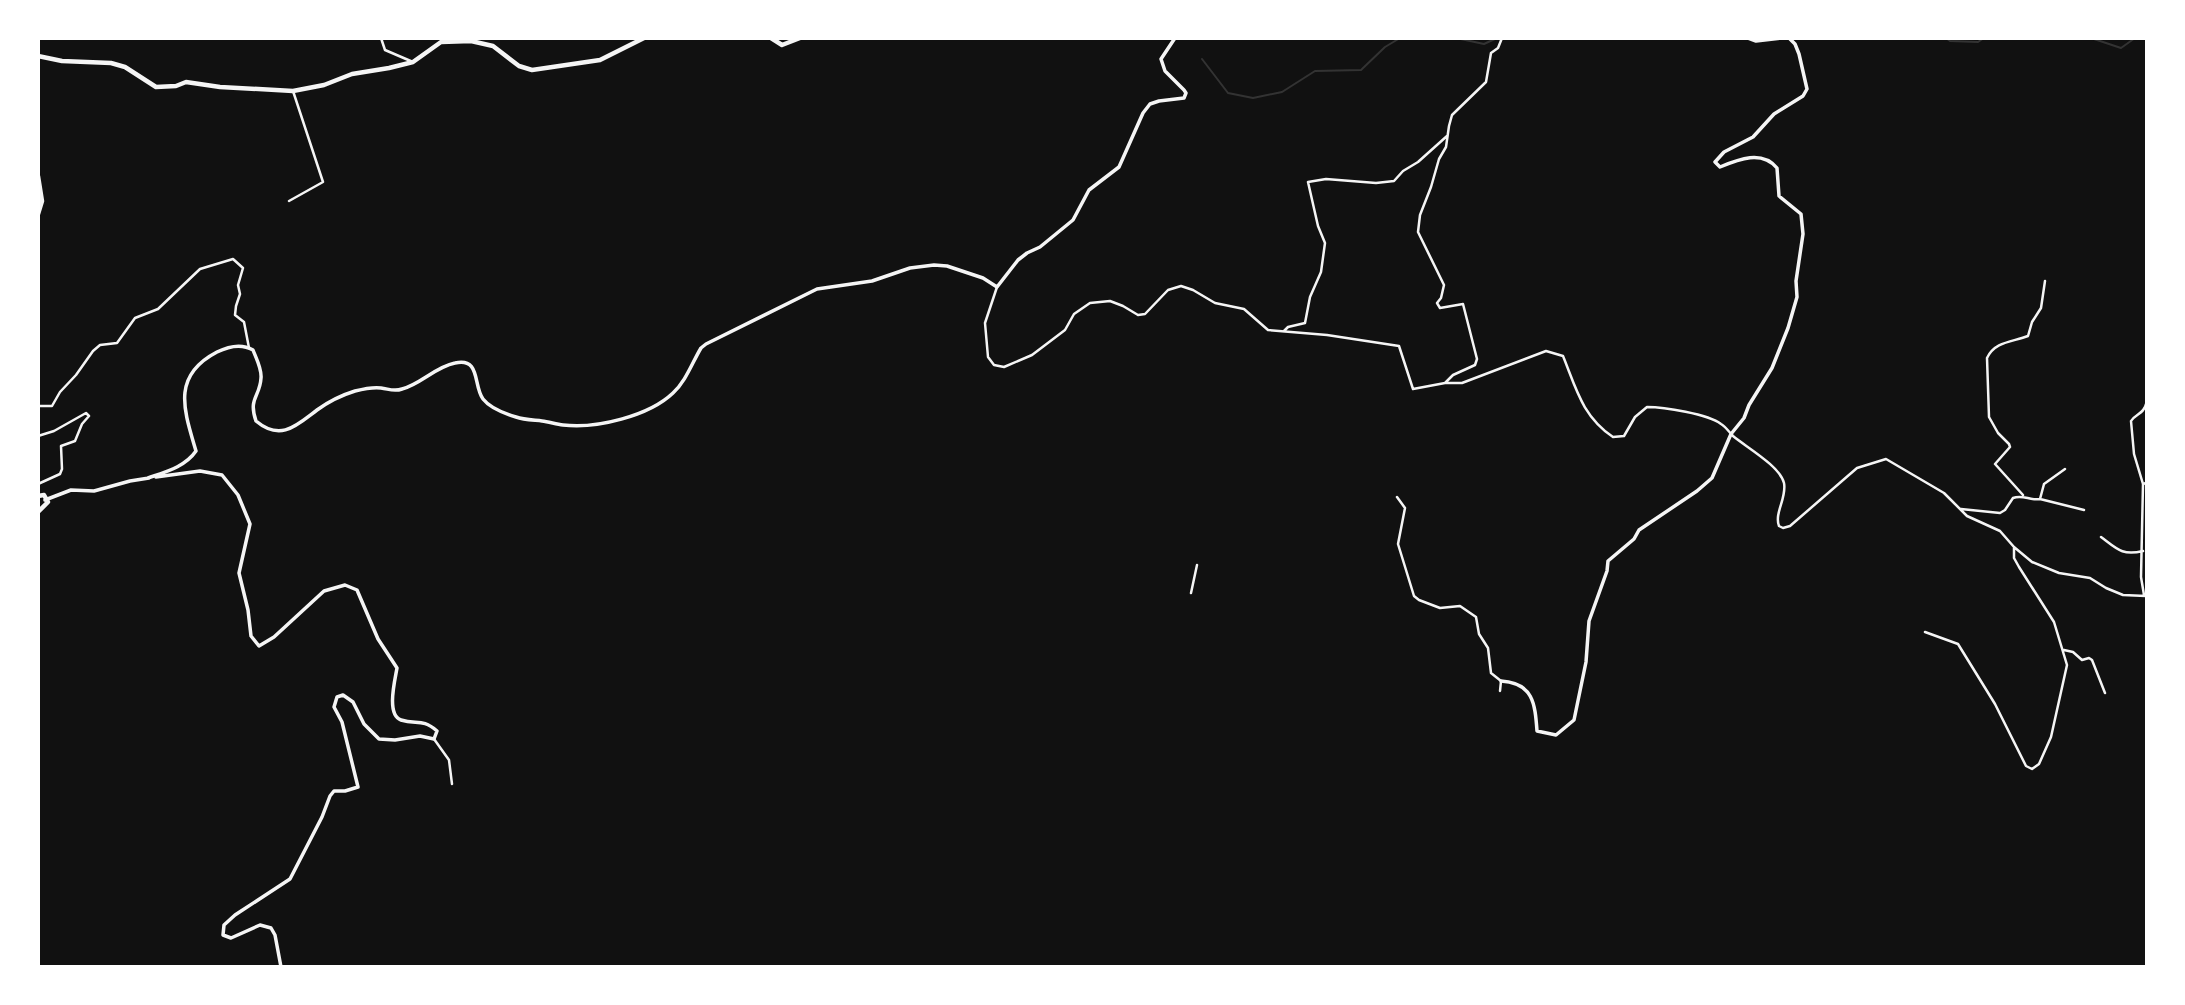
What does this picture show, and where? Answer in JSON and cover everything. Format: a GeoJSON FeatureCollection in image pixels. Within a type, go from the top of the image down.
{"type":"FeatureCollection","features":[{"type":"Feature","properties":{"kind":"main road"},"geometry":{"type":"LineString","coordinates":[[38,56],[62,61],[111,63],[125,67],[156,87],[176,86],[186,82],[220,87],[293,91],[324,85],[352,74],[413,62],[441,42],[471,41],[493,46],[519,66],[532,70],[600,60],[644,38]]}},
{"type":"Feature","properties":{"kind":"main road"},"geometry":{"type":"LineString","coordinates":[[771,38],[782,45],[800,38]]}},
{"type":"Feature","properties":{"kind":"main road"},"geometry":{"type":"LineString","coordinates":[[38,176],[41,201],[38,214]]}},
{"type":"Feature","properties":{"kind":"main road"},"geometry":{"type":"LineString","coordinates":[[38,496],[44,495],[48,502],[38,512]]}},
{"type":"Feature","properties":{"kind":"street"},"geometry":{"type":"LineString","coordinates":[[381,38],[385,50],[413,62]]}},
{"type":"Feature","properties":{"kind":"street"},"geometry":{"type":"LineString","coordinates":[[1175,38],[1161,59],[1162,66],[1184,90],[1184,98],[1150,104],[1143,113],[1119,167],[1089,190],[1073,220],[1040,247],[1018,260],[997,287],[985,323],[988,357],[994,365],[1004,367],[1032,355],[1065,330],[1074,314],[1090,303],[1110,301],[1138,315],[1145,314],[1168,290],[1181,286],[1215,303],[1244,309],[1268,330],[1399,346],[1413,389],[1462,383],[1546,351],[1563,356],[1570,378],[1591,419],[1613,437],[1624,436],[1635,417],[1647,407],[1680,410],[1721,423],[1731,435],[1775,468],[1784,481],[1785,496],[1777,521],[1783,528],[1790,526],[1857,468],[1886,459],[1944,493],[1957,509],[1967,516],[2000,531],[2032,562],[2059,573],[2090,578],[2123,595],[2146,596],[2141,577],[2145,483],[2134,454],[2131,421],[2144,411],[2147,404]]}},
{"type":"Feature","properties":{"kind":"street"},"geometry":{"type":"LineString","coordinates":[[1748,38],[1756,41],[1781,38]]}},
{"type":"Feature","properties":{"kind":"street"},"geometry":{"type":"LineString","coordinates":[[1397,497],[1405,508],[1398,544],[1414,596],[1440,608],[1460,606],[1476,617],[1479,634],[1488,648],[1491,673],[1501,681],[1514,682],[1526,688],[1536,709],[1537,731],[1556,735],[1574,720],[1586,662],[1589,621],[1608,561],[1634,539],[1639,530],[1712,478],[1731,435],[1744,418],[1772,368],[1787,328],[1797,297],[1796,281],[1804,234],[1801,214],[1783,201],[1777,192],[1778,174],[1774,164],[1759,156],[1720,167],[1715,160],[1724,152],[1754,137],[1774,114],[1803,96],[1807,89],[1799,54],[1789,38]]}},
{"type":"Feature","properties":{"kind":"street"},"geometry":{"type":"LineString","coordinates":[[1445,383],[1453,375],[1475,365],[1477,359],[1463,304],[1440,308],[1437,303],[1441,299],[1444,285],[1418,232],[1420,215],[1439,159],[1446,147],[1452,115],[1486,82],[1491,53],[1502,41]]}},
{"type":"Feature","properties":{"kind":"street"},"geometry":{"type":"LineString","coordinates":[[289,201],[323,181],[293,91]]}},
{"type":"Feature","properties":{"kind":"street"},"geometry":{"type":"LineString","coordinates":[[1284,331],[1288,327],[1305,323],[1310,297],[1321,272],[1325,243],[1318,226],[1308,182],[1326,179],[1376,183],[1394,181],[1447,136]]}},
{"type":"Feature","properties":{"kind":"street"},"geometry":{"type":"LineString","coordinates":[[38,406],[52,406],[93,351],[100,345],[117,343],[135,318],[158,309],[200,269],[212,264],[233,259],[243,268],[238,285],[240,294],[236,315],[244,323],[249,348]]}},
{"type":"Feature","properties":{"kind":"street"},"geometry":{"type":"LineString","coordinates":[[148,478],[172,470],[196,451],[186,422],[184,404],[187,385],[194,368],[206,358],[238,345],[253,350],[261,376],[253,401],[253,413],[256,421],[269,429],[281,430],[299,425],[316,411],[356,391],[378,387],[393,391],[404,389],[457,362],[470,365],[477,374],[478,388],[483,399],[501,411],[519,418],[565,426],[580,425],[629,419],[665,400],[682,384],[706,344],[817,289],[872,281],[910,268],[934,265],[963,270],[997,287]]}},
{"type":"Feature","properties":{"kind":"street"},"geometry":{"type":"LineString","coordinates":[[2045,281],[2040,308],[2028,336],[2004,342],[1989,352],[1987,358],[1991,425],[2010,447],[1995,464],[2023,495],[2034,500],[2040,499],[2084,510]]}},
{"type":"Feature","properties":{"kind":"street"},"geometry":{"type":"LineString","coordinates":[[38,436],[54,431],[86,413],[89,416],[82,424],[75,441],[61,446],[60,474],[38,484]]}},
{"type":"Feature","properties":{"kind":"street"},"geometry":{"type":"LineString","coordinates":[[2040,499],[2044,484],[2064,469]]}},
{"type":"Feature","properties":{"kind":"street"},"geometry":{"type":"LineString","coordinates":[[45,500],[71,490],[94,491],[148,478],[200,471],[222,475],[238,495],[250,524],[239,573],[251,636],[259,646],[274,637],[324,591],[345,585],[357,590],[378,639],[397,668],[393,713],[401,720],[428,723],[437,731],[434,739]]}},
{"type":"Feature","properties":{"kind":"street"},"geometry":{"type":"LineString","coordinates":[[1957,509],[2000,513],[2013,498],[2023,495]]}},
{"type":"Feature","properties":{"kind":"street"},"geometry":{"type":"LineString","coordinates":[[2101,537],[2123,552],[2144,553]]}},
{"type":"Feature","properties":{"kind":"street"},"geometry":{"type":"LineString","coordinates":[[1925,632],[1958,644],[1995,704],[2026,765],[2032,769],[2039,764],[2051,737],[2067,665],[2054,622],[2019,568],[2014,558],[2014,547]]}},
{"type":"Feature","properties":{"kind":"street"},"geometry":{"type":"LineString","coordinates":[[1191,593],[1197,565]]}},
{"type":"Feature","properties":{"kind":"street"},"geometry":{"type":"LineString","coordinates":[[2064,650],[2073,652],[2082,660],[2092,660],[2105,693]]}},
{"type":"Feature","properties":{"kind":"street"},"geometry":{"type":"LineString","coordinates":[[1500,691],[1501,681]]}},
{"type":"Feature","properties":{"kind":"street"},"geometry":{"type":"LineString","coordinates":[[281,967],[275,935],[271,928],[260,925],[231,938],[223,935],[224,925],[290,879],[322,817],[327,800],[334,791],[358,788],[342,722],[334,707],[337,697],[349,697],[364,724],[379,739],[420,736],[434,739],[449,760],[452,783]]}},
{"type":"Feature","properties":{"kind":"waterway"},"geometry":{"type":"LineString","coordinates":[[1202,59],[1228,93],[1253,98],[1282,92],[1315,71],[1361,70],[1385,47],[1400,38]]}},
{"type":"Feature","properties":{"kind":"waterway"},"geometry":{"type":"LineString","coordinates":[[1456,38],[1484,44],[1497,38]]}},
{"type":"Feature","properties":{"kind":"waterway"},"geometry":{"type":"LineString","coordinates":[[1946,38],[1950,41],[1978,42],[1984,38]]}},
{"type":"Feature","properties":{"kind":"waterway"},"geometry":{"type":"LineString","coordinates":[[2091,38],[2121,48],[2135,38]]}}]}
